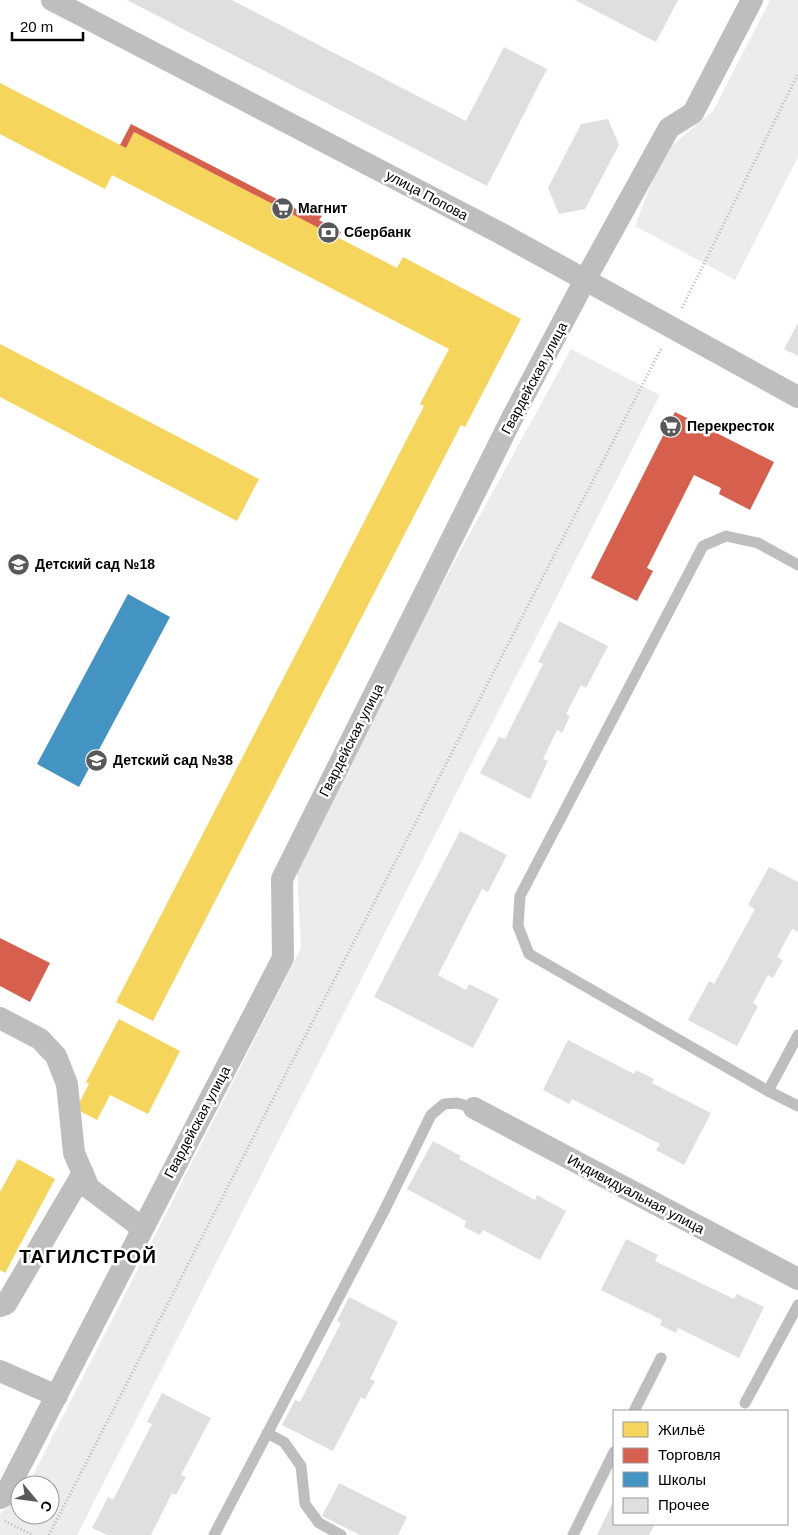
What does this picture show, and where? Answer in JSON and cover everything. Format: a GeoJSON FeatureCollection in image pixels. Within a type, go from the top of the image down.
{"type":"FeatureCollection","features":[{"type":"Feature","properties":{"kind":"street","name":"улица Попова"},"geometry":{"type":"LineString","coordinates":[[52,0],[491,228],[798,397]]}},
{"type":"Feature","properties":{"kind":"street","name":"Гвардейская улица"},"geometry":{"type":"LineString","coordinates":[[0,1498],[5,1495],[283,958],[282,879],[512,418],[585,280],[670,128],[693,112],[752,0]]}},
{"type":"Feature","properties":{"kind":"street"},"geometry":{"type":"LineString","coordinates":[[0,1018],[40,1039],[56,1056],[67,1084],[74,1153],[89,1188],[142,1228]]}},
{"type":"Feature","properties":{"kind":"street","name":"Индивидуальная улица"},"geometry":{"type":"LineString","coordinates":[[474,1108],[798,1279]]}},
{"type":"Feature","properties":{"kind":"street"},"geometry":{"type":"LineString","coordinates":[[0,1306],[6,1304],[83,1173]]}},
{"type":"Feature","properties":{"kind":"street"},"geometry":{"type":"LineString","coordinates":[[0,1371],[56,1396]]}},
{"type":"Feature","properties":{"kind":"lane"},"geometry":{"type":"LineString","coordinates":[[798,565],[758,543],[726,536],[703,546],[520,896],[518,926],[529,954],[768,1091],[798,1106]]}},
{"type":"Feature","properties":{"kind":"lane"},"geometry":{"type":"LineString","coordinates":[[768,1091],[798,1035]]}},
{"type":"Feature","properties":{"kind":"lane"},"geometry":{"type":"LineString","coordinates":[[214,1535],[384,1211],[431,1116],[444,1104],[457,1103],[474,1108]]}},
{"type":"Feature","properties":{"kind":"lane"},"geometry":{"type":"LineString","coordinates":[[745,1403],[798,1305]]}},
{"type":"Feature","properties":{"kind":"lane"},"geometry":{"type":"LineString","coordinates":[[635,1410],[661,1358]]}},
{"type":"Feature","properties":{"kind":"lane"},"geometry":{"type":"LineString","coordinates":[[267,1433],[284,1442],[300,1466],[305,1504],[319,1524],[341,1535]]}},
{"type":"Feature","properties":{"kind":"lane"},"geometry":{"type":"LineString","coordinates":[[573,1535],[613,1454]]}},
{"type":"Feature","properties":{"kind":"path"},"geometry":{"type":"LineString","coordinates":[[49,1535],[314,1016],[672,327],[798,74]]}},
{"type":"Feature","properties":{"kind":"path"},"geometry":{"type":"LineString","coordinates":[[0,1519],[32,1535]]}},
{"type":"Feature","properties":{"kind":"shaded area"},"geometry":{"type":"Polygon","coordinates":[[[770,0],[798,0],[798,157],[735,280],[635,226],[663,153],[713,111],[770,0]]]}},
{"type":"Feature","properties":{"kind":"shaded area"},"geometry":{"type":"Polygon","coordinates":[[[571,349],[660,395],[77,1535],[0,1535],[0,1514],[10,1504],[10,1525],[60,1525],[60,1475],[33,1475],[301,948],[296,851],[571,349]]]}},
{"type":"Feature","properties":{"kind":"building: Жильё"},"geometry":{"type":"Polygon","coordinates":[[[0,83],[126,148],[134,132],[397,268],[403,257],[521,319],[465,427],[461,425],[153,1021],[116,1002],[424,406],[420,404],[449,349],[112,175],[105,189],[0,134],[0,83]]]}},
{"type":"Feature","properties":{"kind":"building: Жильё"},"geometry":{"type":"Polygon","coordinates":[[[0,344],[259,479],[237,521],[0,397],[0,344]]]}},
{"type":"Feature","properties":{"kind":"building: Жильё"},"geometry":{"type":"Polygon","coordinates":[[[119,1019],[180,1051],[148,1114],[110,1095],[97,1120],[76,1109],[89,1084],[86,1082],[119,1019]]]}},
{"type":"Feature","properties":{"kind":"building: Жильё"},"geometry":{"type":"Polygon","coordinates":[[[18,1159],[55,1179],[5,1273],[0,1270],[0,1192],[18,1159]]]}},
{"type":"Feature","properties":{"kind":"building: Торговля"},"geometry":{"type":"Polygon","coordinates":[[[131,124],[298,210],[301,206],[322,216],[319,220],[341,232],[338,238],[134,132],[126,148],[120,145],[131,124]]]}},
{"type":"Feature","properties":{"kind":"building: Торговля"},"geometry":{"type":"Polygon","coordinates":[[[675,412],[774,462],[750,510],[719,494],[721,488],[694,475],[647,568],[653,571],[637,601],[591,578],[675,412]]]}},
{"type":"Feature","properties":{"kind":"building: Торговля"},"geometry":{"type":"Polygon","coordinates":[[[0,938],[50,963],[30,1002],[0,986],[0,938]]]}},
{"type":"Feature","properties":{"kind":"building: Школы"},"geometry":{"type":"Polygon","coordinates":[[[128,594],[170,617],[79,787],[37,764],[128,594]]]}},
{"type":"Feature","properties":{"kind":"building: Прочее"},"geometry":{"type":"Polygon","coordinates":[[[127,0],[232,0],[466,121],[504,47],[547,69],[487,186],[127,0]]]}},
{"type":"Feature","properties":{"kind":"building: Прочее"},"geometry":{"type":"Polygon","coordinates":[[[575,0],[678,0],[656,42],[575,0]]]}},
{"type":"Feature","properties":{"kind":"building: Прочее"},"geometry":{"type":"Polygon","coordinates":[[[608,119],[619,145],[585,209],[559,214],[548,188],[581,124],[608,119]]]}},
{"type":"Feature","properties":{"kind":"building: Прочее"},"geometry":{"type":"Polygon","coordinates":[[[798,323],[798,356],[784,349],[798,323]]]}},
{"type":"Feature","properties":{"kind":"building: Прочее"},"geometry":{"type":"Polygon","coordinates":[[[559,621],[608,646],[586,688],[581,685],[566,714],[570,716],[562,733],[557,730],[543,759],[548,761],[530,799],[480,773],[499,737],[505,739],[543,664],[538,662],[559,621]]]}},
{"type":"Feature","properties":{"kind":"building: Прочее"},"geometry":{"type":"Polygon","coordinates":[[[460,831],[507,855],[488,892],[482,889],[438,975],[466,990],[469,984],[499,999],[473,1048],[374,997],[460,831]]]}},
{"type":"Feature","properties":{"kind":"building: Прочее"},"geometry":{"type":"Polygon","coordinates":[[[769,867],[798,882],[798,932],[792,929],[777,957],[783,960],[773,978],[768,975],[753,1003],[758,1006],[737,1046],[688,1020],[709,981],[714,984],[755,909],[748,905],[769,867]]]}},
{"type":"Feature","properties":{"kind":"building: Прочее"},"geometry":{"type":"Polygon","coordinates":[[[568,1040],[634,1074],[636,1070],[654,1079],[652,1083],[711,1113],[684,1165],[656,1150],[660,1144],[572,1099],[569,1104],[543,1090],[568,1040]]]}},
{"type":"Feature","properties":{"kind":"building: Прочее"},"geometry":{"type":"Polygon","coordinates":[[[433,1141],[461,1156],[459,1159],[535,1200],[537,1195],[566,1211],[540,1260],[483,1230],[480,1235],[464,1227],[466,1221],[407,1189],[433,1141]]]}},
{"type":"Feature","properties":{"kind":"building: Прочее"},"geometry":{"type":"Polygon","coordinates":[[[626,1239],[658,1255],[655,1261],[734,1299],[737,1294],[764,1307],[739,1358],[678,1328],[676,1333],[660,1325],[662,1320],[601,1290],[626,1239]]]}},
{"type":"Feature","properties":{"kind":"building: Прочее"},"geometry":{"type":"Polygon","coordinates":[[[349,1297],[398,1322],[370,1379],[375,1381],[365,1399],[361,1397],[333,1451],[282,1425],[295,1400],[300,1402],[341,1323],[337,1321],[349,1297]]]}},
{"type":"Feature","properties":{"kind":"building: Прочее"},"geometry":{"type":"Polygon","coordinates":[[[162,1393],[211,1418],[181,1475],[186,1477],[176,1495],[172,1493],[151,1535],[107,1535],[92,1528],[108,1497],[113,1500],[152,1424],[147,1422],[162,1393]]]}},
{"type":"Feature","properties":{"kind":"building: Прочее"},"geometry":{"type":"Polygon","coordinates":[[[339,1483],[407,1517],[398,1535],[360,1535],[322,1516],[339,1483]]]}},
{"type":"Feature","properties":{"kind":"building: Прочее"},"geometry":{"type":"Polygon","coordinates":[[[613,1502],[613,1525],[654,1525],[649,1535],[597,1535],[613,1502]]]}},
{"type":"Feature","properties":{"kind":"place","name":"Магнит"},"geometry":{"type":"Point","coordinates":[282,208]}},
{"type":"Feature","properties":{"kind":"place","name":"Сбербанк"},"geometry":{"type":"Point","coordinates":[328,232]}},
{"type":"Feature","properties":{"kind":"place","name":"Перекресток"},"geometry":{"type":"Point","coordinates":[671,426]}},
{"type":"Feature","properties":{"kind":"place","name":"Детский сад №18"},"geometry":{"type":"Point","coordinates":[19,564]}},
{"type":"Feature","properties":{"kind":"place","name":"Детский сад №38"},"geometry":{"type":"Point","coordinates":[97,760]}},
{"type":"Feature","properties":{"kind":"district","name":"ТАГИЛСТРОЙ"},"geometry":{"type":"Point","coordinates":[88,1256]}}]}
